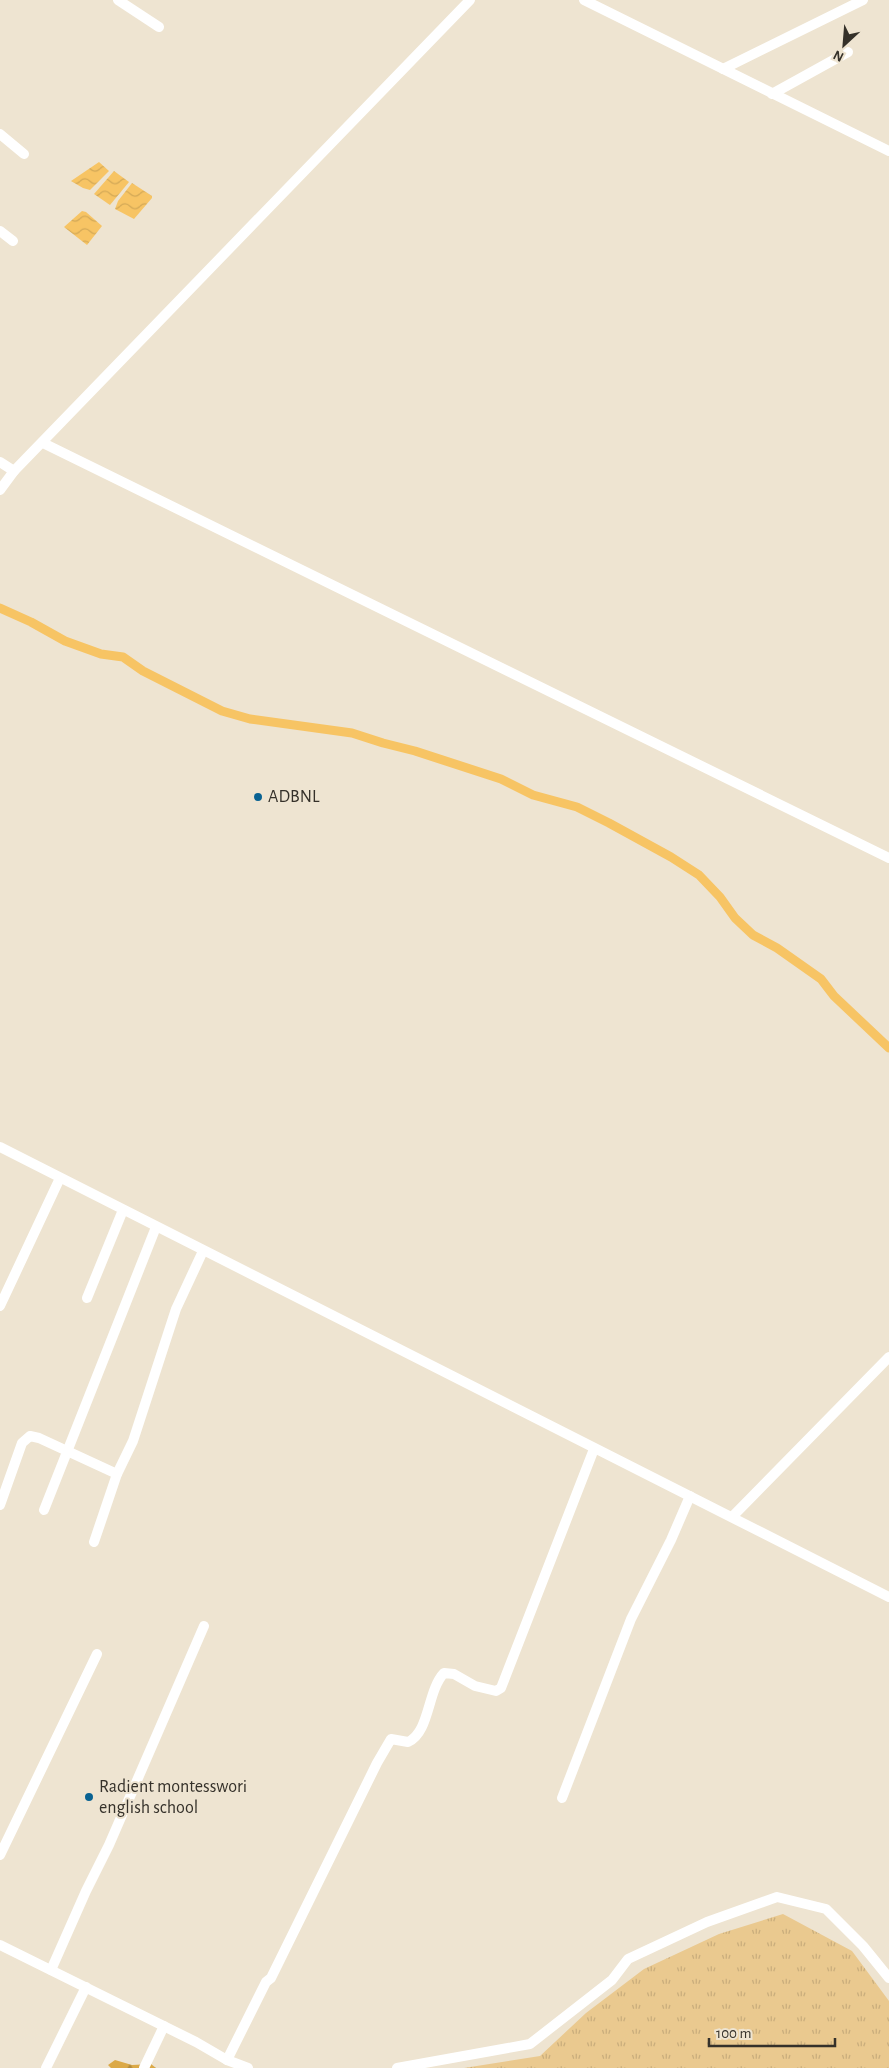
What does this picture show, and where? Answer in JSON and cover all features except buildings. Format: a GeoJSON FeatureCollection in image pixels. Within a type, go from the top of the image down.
{"type":"FeatureCollection","features":[{"type":"Feature","properties":{"kind":"street"},"geometry":{"type":"LineString","coordinates":[[118,0],[159,26]]}},
{"type":"Feature","properties":{"kind":"street"},"geometry":{"type":"LineString","coordinates":[[0,490],[14,471],[470,0]]}},
{"type":"Feature","properties":{"kind":"street"},"geometry":{"type":"LineString","coordinates":[[584,0],[885,149],[889,138]]}},
{"type":"Feature","properties":{"kind":"street"},"geometry":{"type":"LineString","coordinates":[[723,69],[863,0]]}},
{"type":"Feature","properties":{"kind":"street"},"geometry":{"type":"LineString","coordinates":[[772,94],[848,52]]}},
{"type":"Feature","properties":{"kind":"street"},"geometry":{"type":"LineString","coordinates":[[0,134],[24,154]]}},
{"type":"Feature","properties":{"kind":"street"},"geometry":{"type":"LineString","coordinates":[[0,231],[13,241]]}},
{"type":"Feature","properties":{"kind":"street"},"geometry":{"type":"LineString","coordinates":[[43,443],[889,858]]}},
{"type":"Feature","properties":{"kind":"street"},"geometry":{"type":"LineString","coordinates":[[0,462],[14,471]]}},
{"type":"Feature","properties":{"kind":"street"},"geometry":{"type":"LineString","coordinates":[[0,1147],[889,1597]]}},
{"type":"Feature","properties":{"kind":"street"},"geometry":{"type":"LineString","coordinates":[[0,1306],[60,1178]]}},
{"type":"Feature","properties":{"kind":"street"},"geometry":{"type":"LineString","coordinates":[[87,1298],[123,1210]]}},
{"type":"Feature","properties":{"kind":"street"},"geometry":{"type":"LineString","coordinates":[[44,1510],[156,1227]]}},
{"type":"Feature","properties":{"kind":"street"},"geometry":{"type":"LineString","coordinates":[[94,1542],[117,1474],[133,1441],[176,1309],[203,1251]]}},
{"type":"Feature","properties":{"kind":"street"},"geometry":{"type":"LineString","coordinates":[[732,1517],[889,1357]]}},
{"type":"Feature","properties":{"kind":"street"},"geometry":{"type":"LineString","coordinates":[[0,1505],[22,1443],[30,1436],[39,1438],[117,1474]]}},
{"type":"Feature","properties":{"kind":"street"},"geometry":{"type":"LineString","coordinates":[[227,2060],[390,1739],[408,1742],[419,1733],[436,1681],[444,1673],[454,1674],[482,1688],[496,1691],[502,1688],[594,1449]]}},
{"type":"Feature","properties":{"kind":"street"},"geometry":{"type":"LineString","coordinates":[[562,1798],[631,1619],[671,1540],[690,1496]]}},
{"type":"Feature","properties":{"kind":"street"},"geometry":{"type":"LineString","coordinates":[[51,1970],[86,1891],[112,1839],[204,1626]]}},
{"type":"Feature","properties":{"kind":"street"},"geometry":{"type":"LineString","coordinates":[[0,1855],[98,1654]]}},
{"type":"Feature","properties":{"kind":"street"},"geometry":{"type":"LineString","coordinates":[[397,2068],[530,2044],[612,1980],[628,1959],[707,1922],[777,1897],[826,1908],[863,1946],[889,1978]]}},
{"type":"Feature","properties":{"kind":"street"},"geometry":{"type":"LineString","coordinates":[[0,1944],[164,2026],[227,2060],[248,2068]]}},
{"type":"Feature","properties":{"kind":"street"},"geometry":{"type":"LineString","coordinates":[[46,2068],[86,1987]]}},
{"type":"Feature","properties":{"kind":"street"},"geometry":{"type":"LineString","coordinates":[[144,2068],[164,2026]]}},
{"type":"Feature","properties":{"kind":"green space"},"geometry":{"type":"Polygon","coordinates":[[[783,1914],[852,1951],[889,2001],[889,2068],[464,2068],[540,2056],[586,2013],[644,1969],[719,1934],[783,1914]]]}},
{"type":"Feature","properties":{"kind":"green space"},"geometry":{"type":"Polygon","coordinates":[[[115,2060],[132,2065],[151,2064],[156,2068],[111,2068],[108,2065],[115,2060]]]}},
{"type":"Feature","properties":{"kind":"water"},"geometry":{"type":"Polygon","coordinates":[[[99,162],[109,171],[90,190],[71,181],[99,162]]]}},
{"type":"Feature","properties":{"kind":"water"},"geometry":{"type":"Polygon","coordinates":[[[114,171],[129,182],[110,205],[94,194],[114,171]]]}},
{"type":"Feature","properties":{"kind":"water"},"geometry":{"type":"Polygon","coordinates":[[[132,183],[152,196],[134,219],[115,209],[118,201],[132,183]]]}},
{"type":"Feature","properties":{"kind":"water"},"geometry":{"type":"Polygon","coordinates":[[[82,211],[86,212],[102,226],[87,245],[64,227],[82,211]]]}},
{"type":"Feature","properties":{"kind":"waterway"},"geometry":{"type":"LineString","coordinates":[[0,608],[31,622],[65,641],[101,654],[123,657],[143,671],[222,711],[250,719],[352,733],[501,779],[533,795],[577,807],[671,857],[699,875],[720,897],[735,918],[753,935],[777,948],[821,979],[834,996],[889,1048]]}},
{"type":"Feature","properties":{"kind":"place","name":"ADBNL"},"geometry":{"type":"Point","coordinates":[258,797]}},
{"type":"Feature","properties":{"kind":"place","name":"Radient montesswori english school"},"geometry":{"type":"Point","coordinates":[89,1797]}}]}
